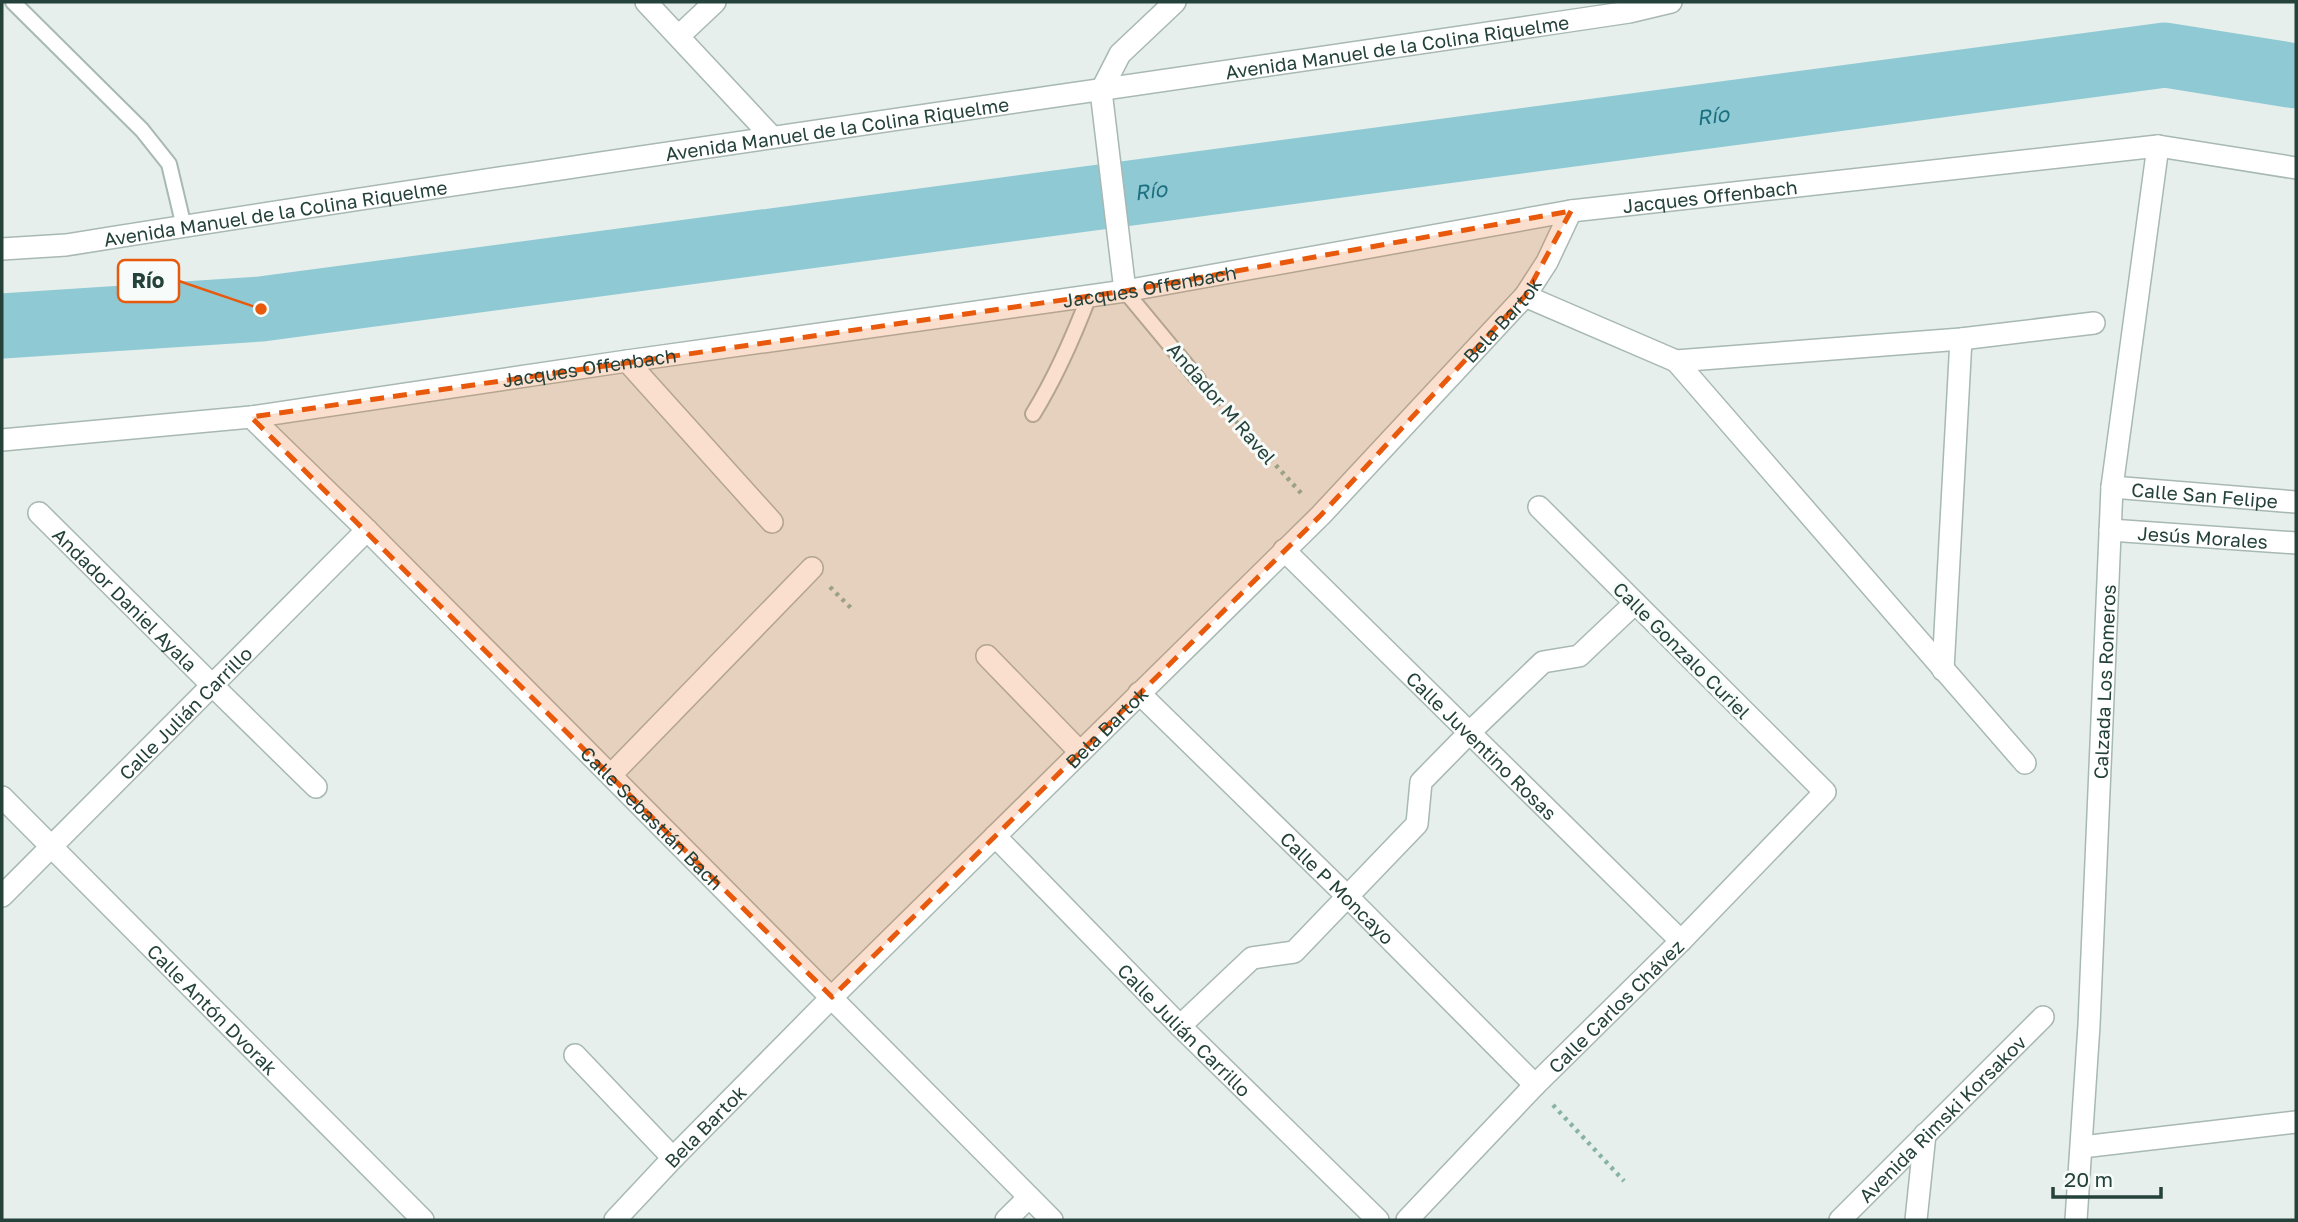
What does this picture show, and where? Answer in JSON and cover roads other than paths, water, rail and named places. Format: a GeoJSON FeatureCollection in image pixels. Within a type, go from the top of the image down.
{"type":"FeatureCollection","features":[{"type":"Feature","properties":{"kind":"street"},"geometry":{"type":"LineString","coordinates":[[646,2],[772,137]]}},
{"type":"Feature","properties":{"kind":"street"},"geometry":{"type":"LineString","coordinates":[[680,36],[715,2]]}},
{"type":"Feature","properties":{"kind":"street"},"geometry":{"type":"LineString","coordinates":[[1125,291],[1101,91],[1120,54],[1175,2]]}},
{"type":"Feature","properties":{"kind":"street","name":"Avenida Manuel de la Colina Riquelme"},"geometry":{"type":"LineString","coordinates":[[2,249],[66,246],[772,137],[1101,91],[1671,2]]}},
{"type":"Feature","properties":{"kind":"street","name":"Jacques Offenbach"},"geometry":{"type":"LineString","coordinates":[[2,440],[251,417],[1125,291],[1571,211],[2158,146],[2296,167]]}},
{"type":"Feature","properties":{"kind":"street","name":"Calzada Los Romeros"},"geometry":{"type":"LineString","coordinates":[[2076,1220],[2082,1147],[2112,487],[2158,146]]}},
{"type":"Feature","properties":{"kind":"street","name":"Bela Bartok"},"geometry":{"type":"LineString","coordinates":[[615,1220],[832,997],[1321,515],[1525,296],[1547,262],[1571,211]]}},
{"type":"Feature","properties":{"kind":"street"},"geometry":{"type":"LineString","coordinates":[[1525,296],[1676,360],[2025,763]]}},
{"type":"Feature","properties":{"kind":"street"},"geometry":{"type":"LineString","coordinates":[[1676,360],[1961,339],[2094,323]]}},
{"type":"Feature","properties":{"kind":"street"},"geometry":{"type":"LineString","coordinates":[[1942,670],[1961,339]]}},
{"type":"Feature","properties":{"kind":"street"},"geometry":{"type":"LineString","coordinates":[[627,361],[772,522]]}},
{"type":"Feature","properties":{"kind":"street","name":"Calle Sebastián Bach"},"geometry":{"type":"LineString","coordinates":[[251,417],[367,530],[1052,1220]]}},
{"type":"Feature","properties":{"kind":"street","name":"Calle San Felipe"},"geometry":{"type":"LineString","coordinates":[[2112,487],[2296,502]]}},
{"type":"Feature","properties":{"kind":"street","name":"Calle Gonzalo Curiel"},"geometry":{"type":"LineString","coordinates":[[1539,507],[1825,793]]}},
{"type":"Feature","properties":{"kind":"street","name":"Andador Daniel Ayala"},"geometry":{"type":"LineString","coordinates":[[39,513],[316,787]]}},
{"type":"Feature","properties":{"kind":"street","name":"Calle Julián Carrillo"},"geometry":{"type":"LineString","coordinates":[[2,897],[367,530]]}},
{"type":"Feature","properties":{"kind":"street","name":"Jesús Morales"},"geometry":{"type":"LineString","coordinates":[[2110,530],[2296,543]]}},
{"type":"Feature","properties":{"kind":"street","name":"Calle Juventino Rosas"},"geometry":{"type":"LineString","coordinates":[[1284,550],[1681,941]]}},
{"type":"Feature","properties":{"kind":"street"},"geometry":{"type":"LineString","coordinates":[[611,775],[812,568]]}},
{"type":"Feature","properties":{"kind":"street"},"geometry":{"type":"LineString","coordinates":[[1180,1026],[1252,958],[1294,953],[1349,898],[1416,824],[1421,782],[1543,662],[1579,656],[1635,603]]}},
{"type":"Feature","properties":{"kind":"street"},"geometry":{"type":"LineString","coordinates":[[987,656],[1080,752]]}},
{"type":"Feature","properties":{"kind":"street","name":"Calle P Moncayo"},"geometry":{"type":"LineString","coordinates":[[1139,693],[1535,1085]]}},
{"type":"Feature","properties":{"kind":"street","name":"Calle Carlos Chávez"},"geometry":{"type":"LineString","coordinates":[[1407,1220],[1535,1085],[1681,941],[1825,793]]}},
{"type":"Feature","properties":{"kind":"street","name":"Calle Antón Dvorak"},"geometry":{"type":"LineString","coordinates":[[2,797],[423,1220]]}},
{"type":"Feature","properties":{"kind":"street","name":"Calle Julián Carrillo"},"geometry":{"type":"LineString","coordinates":[[995,836],[1180,1026],[1378,1220]]}},
{"type":"Feature","properties":{"kind":"street","name":"Avenida Rimski Korsakov"},"geometry":{"type":"LineString","coordinates":[[1840,1220],[2043,1017]]}},
{"type":"Feature","properties":{"kind":"street"},"geometry":{"type":"LineString","coordinates":[[575,1055],[673,1158]]}},
{"type":"Feature","properties":{"kind":"street"},"geometry":{"type":"LineString","coordinates":[[2082,1147],[2296,1122]]}},
{"type":"Feature","properties":{"kind":"street"},"geometry":{"type":"LineString","coordinates":[[1916,1220],[1925,1134]]}},
{"type":"Feature","properties":{"kind":"street"},"geometry":{"type":"LineString","coordinates":[[1006,1220],[1029,1197]]}},
{"type":"Feature","properties":{"kind":"lane"},"geometry":{"type":"LineString","coordinates":[[13,2],[142,130],[170,164],[184,227]]}},
{"type":"Feature","properties":{"kind":"lane","name":"Andador M Ravel"},"geometry":{"type":"LineString","coordinates":[[1125,291],[1198,379]]}},
{"type":"Feature","properties":{"kind":"lane"},"geometry":{"type":"LineString","coordinates":[[1033,414],[1054,380],[1089,296]]}},
{"type":"Feature","properties":{"kind":"waterway","name":"Río"},"geometry":{"type":"LineString","coordinates":[[2,326],[261,309],[2165,55],[2296,76]]}},
{"type":"Feature","properties":{"kind":"place","name":"Río"},"geometry":{"type":"Point","coordinates":[261,309]}}]}
